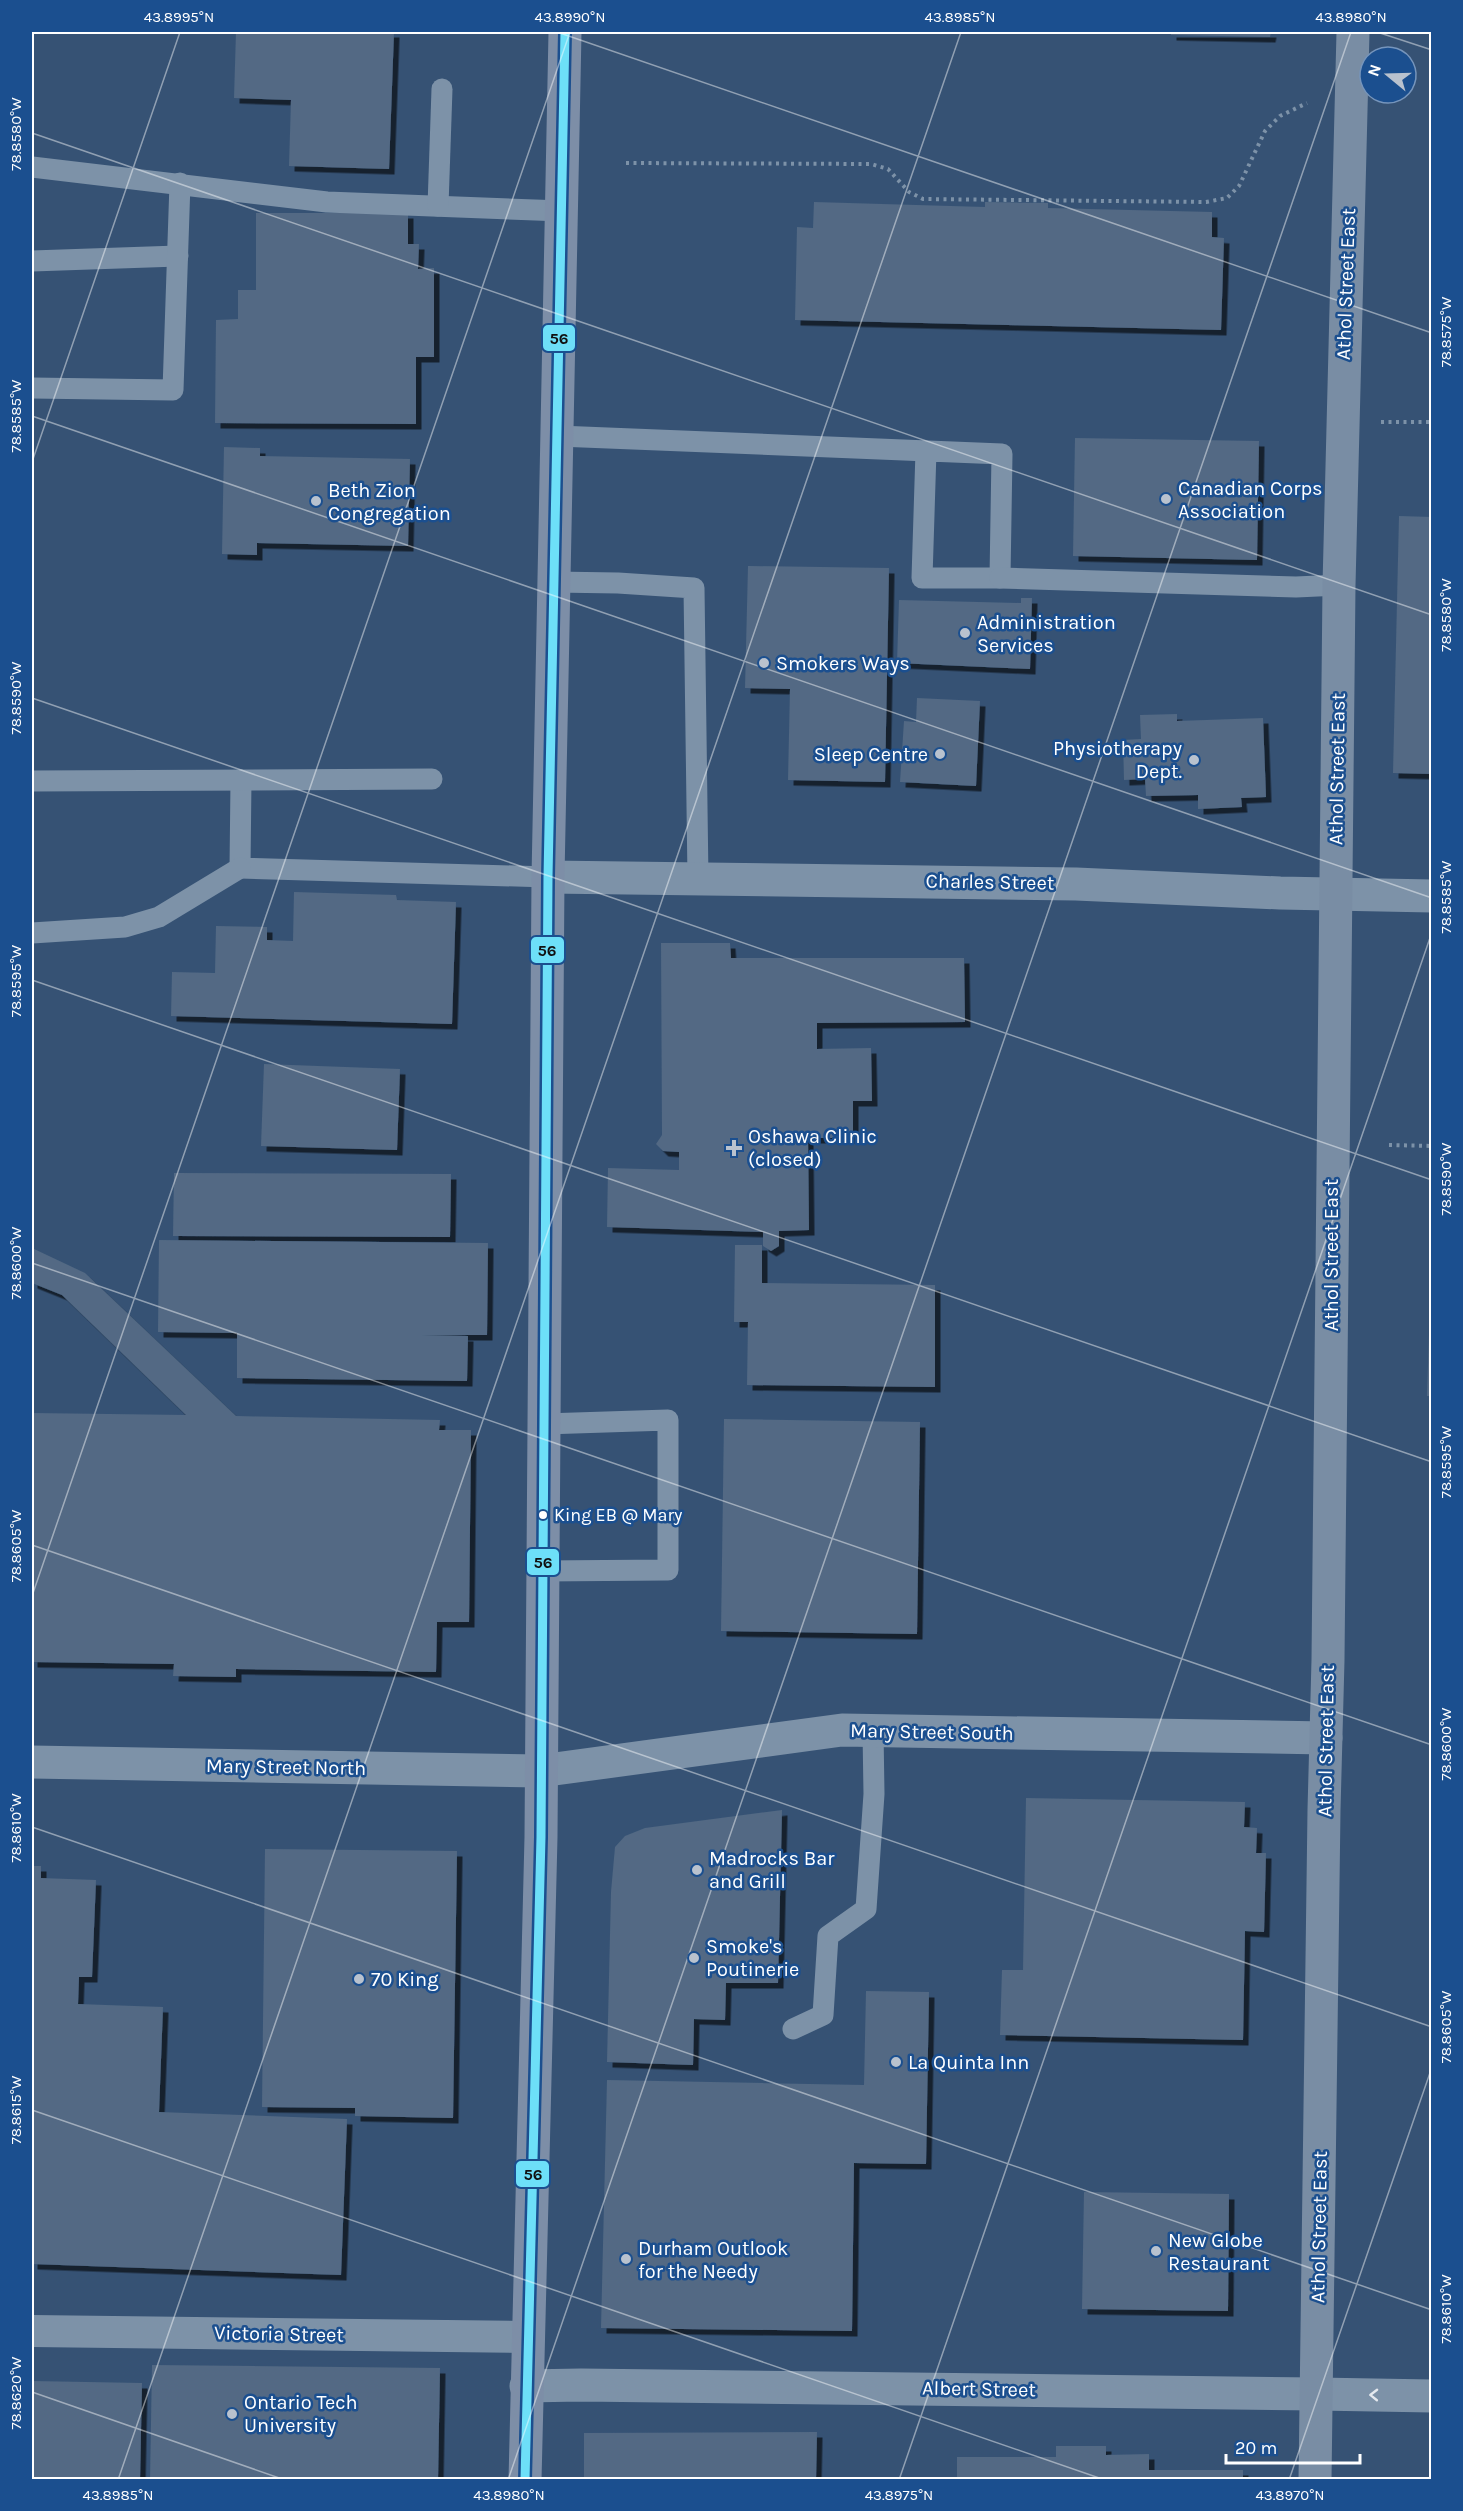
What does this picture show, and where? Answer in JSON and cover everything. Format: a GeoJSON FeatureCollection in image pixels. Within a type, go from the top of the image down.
{"type":"FeatureCollection","features":[{"type":"Feature","properties":{"kind":"main road"},"geometry":{"type":"LineString","coordinates":[[525,2480],[540,1771],[548,877],[565,32]]}},
{"type":"Feature","properties":{"kind":"main road","name":"Athol Street East"},"geometry":{"type":"LineString","coordinates":[[1315,2480],[1341,423],[1353,32]]}},
{"type":"Feature","properties":{"kind":"street","name":"Charles Street"},"geometry":{"type":"LineString","coordinates":[[548,877],[1076,884],[1280,893],[1431,896]]}},
{"type":"Feature","properties":{"kind":"street","name":"Mary Street South"},"geometry":{"type":"LineString","coordinates":[[540,1771],[842,1730],[1326,1738]]}},
{"type":"Feature","properties":{"kind":"street","name":"Mary Street North"},"geometry":{"type":"LineString","coordinates":[[32,1762],[540,1771]]}},
{"type":"Feature","properties":{"kind":"street","name":"Victoria Street"},"geometry":{"type":"LineString","coordinates":[[32,2331],[527,2337]]}},
{"type":"Feature","properties":{"kind":"street","name":"Albert Street"},"geometry":{"type":"LineString","coordinates":[[526,2386],[1431,2396]]}},
{"type":"Feature","properties":{"kind":"lane"},"geometry":{"type":"LineString","coordinates":[[438,206],[442,89]]}},
{"type":"Feature","properties":{"kind":"lane"},"geometry":{"type":"LineString","coordinates":[[32,167],[327,202],[562,211]]}},
{"type":"Feature","properties":{"kind":"lane"},"geometry":{"type":"LineString","coordinates":[[32,388],[173,390],[180,183]]}},
{"type":"Feature","properties":{"kind":"lane"},"geometry":{"type":"LineString","coordinates":[[32,261],[178,256]]}},
{"type":"Feature","properties":{"kind":"lane"},"geometry":{"type":"LineString","coordinates":[[558,436],[1002,454],[1000,578]]}},
{"type":"Feature","properties":{"kind":"lane"},"geometry":{"type":"LineString","coordinates":[[926,451],[922,578],[1339,585]]}},
{"type":"Feature","properties":{"kind":"lane"},"geometry":{"type":"LineString","coordinates":[[554,582],[694,588],[698,879]]}},
{"type":"Feature","properties":{"kind":"lane"},"geometry":{"type":"LineString","coordinates":[[32,781],[432,779]]}},
{"type":"Feature","properties":{"kind":"lane"},"geometry":{"type":"LineString","coordinates":[[240,780],[240,868]]}},
{"type":"Feature","properties":{"kind":"lane"},"geometry":{"type":"LineString","coordinates":[[32,933],[125,927],[159,917],[240,868],[548,877]]}},
{"type":"Feature","properties":{"kind":"lane"},"geometry":{"type":"LineString","coordinates":[[542,1571],[669,1570],[669,1420],[544,1424]]}},
{"type":"Feature","properties":{"kind":"lane"},"geometry":{"type":"LineString","coordinates":[[793,2029],[823,2015],[828,1936],[866,1909],[874,1794],[873,1731]]}},
{"type":"Feature","properties":{"kind":"path"},"geometry":{"type":"LineString","coordinates":[[626,163],[871,164],[888,169],[909,192],[923,199],[1206,202],[1227,198],[1239,186],[1265,132],[1280,116],[1307,103]]}},
{"type":"Feature","properties":{"kind":"path"},"geometry":{"type":"LineString","coordinates":[[1341,423],[1431,422]]}},
{"type":"Feature","properties":{"kind":"path"},"geometry":{"type":"LineString","coordinates":[[1389,1145],[1431,1146]]}},
{"type":"Feature","properties":{"kind":"building"},"geometry":{"type":"Polygon","coordinates":[[[236,32],[394,32],[389,169],[289,166],[291,100],[234,98],[236,32]]]}},
{"type":"Feature","properties":{"kind":"building"},"geometry":{"type":"Polygon","coordinates":[[[1171,32],[1271,32],[1270,37],[1171,35],[1171,32]]]}},
{"type":"Feature","properties":{"kind":"building"},"geometry":{"type":"Polygon","coordinates":[[[814,202],[985,207],[985,202],[1048,203],[1048,208],[1212,212],[1212,237],[1224,238],[1221,330],[795,320],[797,227],[813,228],[814,202]]]}},
{"type":"Feature","properties":{"kind":"building"},"geometry":{"type":"Polygon","coordinates":[[[256,213],[408,213],[408,244],[419,244],[418,269],[434,268],[434,357],[416,357],[416,424],[215,423],[216,320],[238,319],[238,290],[256,290],[256,213]]]}},
{"type":"Feature","properties":{"kind":"building","name":"Canadian Corps Association"},"geometry":{"type":"Polygon","coordinates":[[[1075,438],[1259,441],[1257,560],[1073,556],[1075,438]]]}},
{"type":"Feature","properties":{"kind":"building","name":"Beth Zion Congregation"},"geometry":{"type":"Polygon","coordinates":[[[224,447],[260,448],[260,456],[410,459],[408,546],[257,543],[257,555],[222,554],[224,447]]]}},
{"type":"Feature","properties":{"kind":"building"},"geometry":{"type":"Polygon","coordinates":[[[1399,516],[1432,517],[1432,774],[1393,773],[1399,516]]]}},
{"type":"Feature","properties":{"kind":"building"},"geometry":{"type":"Polygon","coordinates":[[[748,566],[889,568],[885,782],[788,780],[790,689],[745,688],[748,566]]]}},
{"type":"Feature","properties":{"kind":"building","name":"Administration Services"},"geometry":{"type":"Polygon","coordinates":[[[1021,598],[1032,598],[1030,669],[897,663],[899,600],[1021,603],[1021,598]]]}},
{"type":"Feature","properties":{"kind":"building","name":"Sleep Centre"},"geometry":{"type":"Polygon","coordinates":[[[917,698],[980,701],[976,786],[900,782],[904,721],[916,722],[917,698]]]}},
{"type":"Feature","properties":{"kind":"building","name":"Physiotherapy Dept."},"geometry":{"type":"Polygon","coordinates":[[[1177,714],[1177,721],[1263,718],[1266,797],[1241,798],[1242,807],[1198,809],[1198,795],[1146,796],[1145,779],[1124,780],[1123,740],[1141,739],[1140,715],[1177,714]]]}},
{"type":"Feature","properties":{"kind":"building"},"geometry":{"type":"Polygon","coordinates":[[[294,892],[396,895],[397,900],[456,902],[452,1024],[171,1016],[172,972],[215,973],[216,926],[267,927],[267,940],[293,941],[294,892]]]}},
{"type":"Feature","properties":{"kind":"building"},"geometry":{"type":"Polygon","coordinates":[[[661,943],[730,943],[731,958],[964,958],[965,1022],[817,1023],[817,1049],[871,1048],[872,1101],[853,1101],[853,1138],[808,1138],[809,1230],[779,1231],[779,1246],[771,1251],[763,1246],[763,1232],[607,1227],[608,1168],[679,1170],[679,1152],[663,1151],[656,1144],[662,1135],[661,943]]]}},
{"type":"Feature","properties":{"kind":"building"},"geometry":{"type":"Polygon","coordinates":[[[264,1064],[400,1069],[397,1150],[261,1146],[264,1064]]]}},
{"type":"Feature","properties":{"kind":"building"},"geometry":{"type":"Polygon","coordinates":[[[174,1173],[451,1174],[450,1237],[173,1236],[174,1173]]]}},
{"type":"Feature","properties":{"kind":"building"},"geometry":{"type":"Polygon","coordinates":[[[159,1240],[488,1243],[487,1335],[422,1335],[468,1336],[467,1381],[237,1378],[237,1333],[158,1332],[159,1240]]]}},
{"type":"Feature","properties":{"kind":"building"},"geometry":{"type":"Polygon","coordinates":[[[735,1245],[762,1245],[762,1283],[935,1285],[935,1387],[747,1385],[748,1322],[734,1322],[735,1245]]]}},
{"type":"Feature","properties":{"kind":"building"},"geometry":{"type":"Polygon","coordinates":[[[32,1248],[85,1273],[236,1416],[440,1420],[439,1430],[471,1430],[469,1622],[437,1622],[436,1672],[236,1669],[236,1677],[173,1676],[174,1664],[32,1662],[32,1413],[186,1415],[62,1295],[32,1283],[32,1248]]]}},
{"type":"Feature","properties":{"kind":"building"},"geometry":{"type":"Polygon","coordinates":[[[1430,1303],[1432,1303],[1432,1396],[1427,1396],[1430,1303]]]}},
{"type":"Feature","properties":{"kind":"building"},"geometry":{"type":"Polygon","coordinates":[[[724,1419],[920,1422],[917,1634],[721,1631],[724,1419]]]}},
{"type":"Feature","properties":{"kind":"building"},"geometry":{"type":"Polygon","coordinates":[[[1026,1798],[1245,1802],[1244,1827],[1257,1828],[1256,1853],[1266,1853],[1264,1932],[1245,1931],[1243,2040],[1000,2035],[1002,1970],[1023,1970],[1026,1798]]]}},
{"type":"Feature","properties":{"kind":"building"},"geometry":{"type":"Polygon","coordinates":[[[782,1810],[778,1983],[726,1983],[725,2020],[694,2019],[693,2065],[607,2062],[611,1892],[615,1847],[625,1836],[645,1828],[782,1810]]]}},
{"type":"Feature","properties":{"kind":"building","name":"70 King"},"geometry":{"type":"Polygon","coordinates":[[[265,1849],[457,1851],[453,2118],[355,2116],[355,2108],[262,2107],[265,1849]]]}},
{"type":"Feature","properties":{"kind":"building"},"geometry":{"type":"Polygon","coordinates":[[[32,1866],[41,1866],[41,1878],[96,1880],[92,1977],[79,1977],[78,2004],[163,2007],[159,2112],[347,2119],[341,2275],[32,2264],[32,1866]]]}},
{"type":"Feature","properties":{"kind":"building"},"geometry":{"type":"Polygon","coordinates":[[[866,1991],[929,1992],[926,2164],[854,2163],[852,2331],[601,2328],[607,2080],[864,2085],[866,1991]]]}},
{"type":"Feature","properties":{"kind":"building","name":"New Globe Restaurant"},"geometry":{"type":"Polygon","coordinates":[[[1084,2192],[1229,2194],[1228,2311],[1082,2309],[1084,2192]]]}},
{"type":"Feature","properties":{"kind":"building"},"geometry":{"type":"Polygon","coordinates":[[[152,2365],[440,2368],[438,2480],[150,2480],[152,2365]]]}},
{"type":"Feature","properties":{"kind":"building"},"geometry":{"type":"Polygon","coordinates":[[[32,2381],[142,2383],[140,2480],[32,2480],[32,2381]]]}},
{"type":"Feature","properties":{"kind":"building"},"geometry":{"type":"Polygon","coordinates":[[[817,2432],[816,2480],[584,2480],[584,2433],[817,2432]]]}},
{"type":"Feature","properties":{"kind":"building"},"geometry":{"type":"Polygon","coordinates":[[[1056,2446],[1106,2446],[1106,2455],[1149,2454],[1149,2470],[1243,2470],[1243,2480],[957,2480],[957,2457],[1056,2457],[1056,2446]]]}},
{"type":"Feature","properties":{"kind":"transit line","name":"56"},"geometry":{"type":"LineString","coordinates":[[525,2480],[541,1837],[548,877],[565,32]]}},
{"type":"Feature","properties":{"kind":"place","name":"Canadian Corps Association"},"geometry":{"type":"Point","coordinates":[1166,499]}},
{"type":"Feature","properties":{"kind":"place","name":"Beth Zion Congregation"},"geometry":{"type":"Point","coordinates":[316,501]}},
{"type":"Feature","properties":{"kind":"place","name":"Administration Services"},"geometry":{"type":"Point","coordinates":[965,633]}},
{"type":"Feature","properties":{"kind":"place","name":"Smokers Ways"},"geometry":{"type":"Point","coordinates":[764,663]}},
{"type":"Feature","properties":{"kind":"place","name":"Sleep Centre"},"geometry":{"type":"Point","coordinates":[940,754]}},
{"type":"Feature","properties":{"kind":"place","name":"Physiotherapy Dept."},"geometry":{"type":"Point","coordinates":[1194,760]}},
{"type":"Feature","properties":{"kind":"place","name":"Oshawa Clinic (closed)"},"geometry":{"type":"Point","coordinates":[734,1148]}},
{"type":"Feature","properties":{"kind":"place","name":"King EB @ Mary"},"geometry":{"type":"Point","coordinates":[543,1515]}},
{"type":"Feature","properties":{"kind":"place","name":"Madrocks Bar and Grill"},"geometry":{"type":"Point","coordinates":[697,1870]}},
{"type":"Feature","properties":{"kind":"place","name":"Smoke's Poutinerie"},"geometry":{"type":"Point","coordinates":[694,1958]}},
{"type":"Feature","properties":{"kind":"place","name":"70 King"},"geometry":{"type":"Point","coordinates":[359,1979]}},
{"type":"Feature","properties":{"kind":"place","name":"La Quinta Inn"},"geometry":{"type":"Point","coordinates":[896,2062]}},
{"type":"Feature","properties":{"kind":"place","name":"New Globe Restaurant"},"geometry":{"type":"Point","coordinates":[1156,2251]}},
{"type":"Feature","properties":{"kind":"place","name":"Durham Outlook for the Needy"},"geometry":{"type":"Point","coordinates":[626,2259]}},
{"type":"Feature","properties":{"kind":"place","name":"Ontario Tech University"},"geometry":{"type":"Point","coordinates":[232,2414]}}]}
